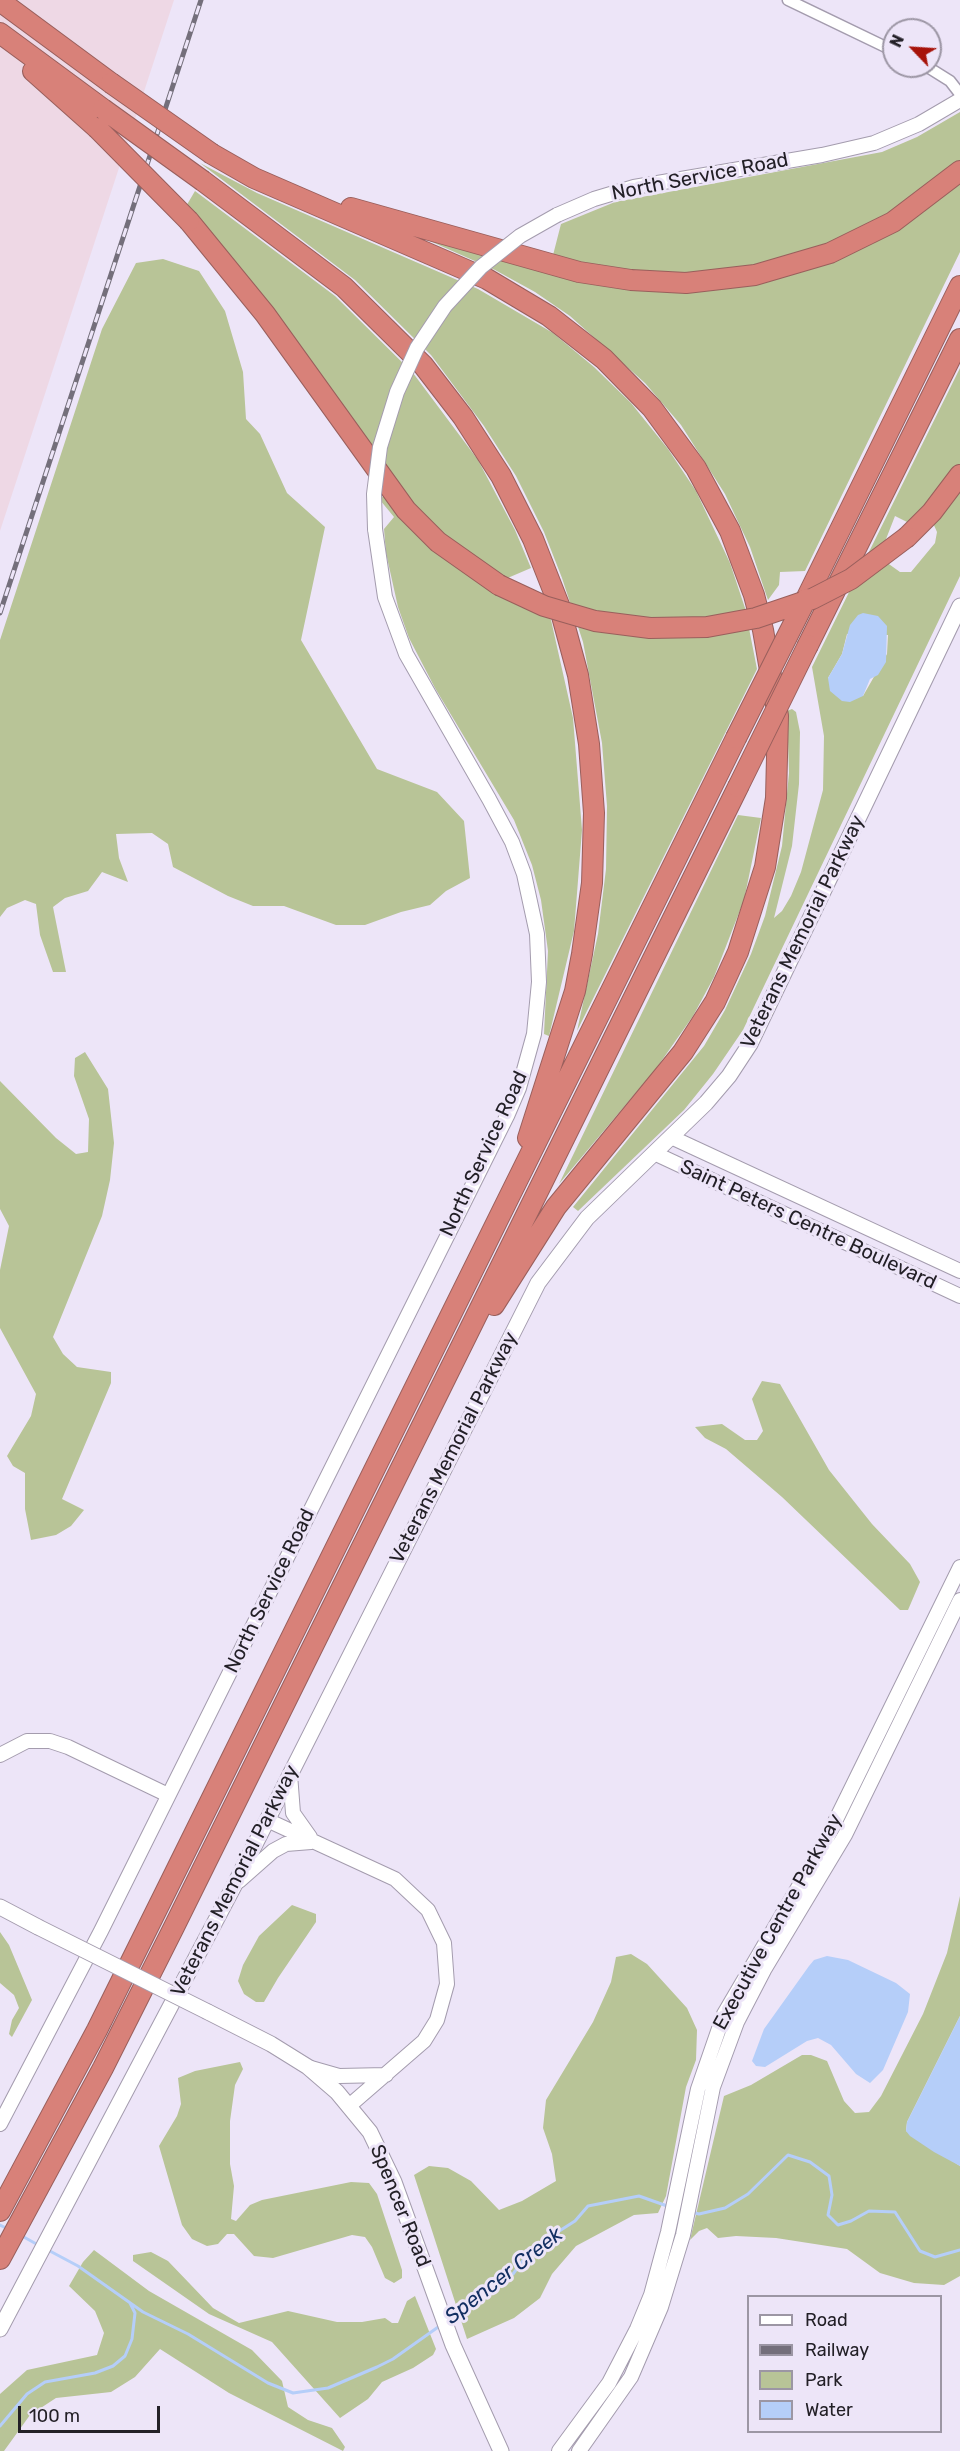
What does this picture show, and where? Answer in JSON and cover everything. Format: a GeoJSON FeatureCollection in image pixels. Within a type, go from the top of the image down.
{"type":"FeatureCollection","features":[{"type":"Feature","properties":{"kind":"highway"},"geometry":{"type":"LineString","coordinates":[[0,2],[212,154],[287,193],[450,262],[518,297],[573,334],[652,408],[691,461],[730,531],[754,595],[775,687],[778,745],[772,829],[758,898],[727,978],[684,1052],[556,1207],[501,1296],[466,1340]]}},
{"type":"Feature","properties":{"kind":"highway"},"geometry":{"type":"LineString","coordinates":[[0,33],[344,287],[423,365],[463,417],[501,476],[533,539],[559,604],[578,675],[590,744],[594,813],[592,883],[582,954],[572,1001],[509,1197]]}},
{"type":"Feature","properties":{"kind":"highway"},"geometry":{"type":"LineString","coordinates":[[0,46],[97,128],[189,221],[265,314],[406,510],[446,548],[499,585],[544,606],[595,621],[650,628],[707,627],[756,618],[812,599],[851,579],[907,537],[932,512],[960,475]]}},
{"type":"Feature","properties":{"kind":"highway"},"geometry":{"type":"LineString","coordinates":[[287,193],[359,210],[579,272],[631,280],[686,283],[755,275],[830,253],[893,222],[960,171]]}},
{"type":"Feature","properties":{"kind":"highway"},"geometry":{"type":"LineString","coordinates":[[3,2207],[102,2020],[960,286]]}},
{"type":"Feature","properties":{"kind":"highway"},"geometry":{"type":"LineString","coordinates":[[2,2255],[157,1961],[960,339]]}},
{"type":"Feature","properties":{"kind":"main road","name":"Veterans Memorial Parkway"},"geometry":{"type":"LineString","coordinates":[[0,2329],[235,1884],[538,1283],[587,1218],[673,1138],[729,1076],[766,1014],[960,606]]}},
{"type":"Feature","properties":{"kind":"main road","name":"Spencer Road"},"geometry":{"type":"LineString","coordinates":[[0,1906],[271,2044],[308,2067],[349,2106],[370,2132],[391,2174],[453,2345],[501,2451]]}},
{"type":"Feature","properties":{"kind":"street"},"geometry":{"type":"LineString","coordinates":[[788,0],[882,45]]}},
{"type":"Feature","properties":{"kind":"street"},"geometry":{"type":"LineString","coordinates":[[942,76],[950,81],[960,94]]}},
{"type":"Feature","properties":{"kind":"street","name":"North Service Road"},"geometry":{"type":"LineString","coordinates":[[0,2124],[101,1932],[507,1116],[519,1088],[534,1034],[538,999],[537,934],[524,874],[512,842],[494,807],[406,654],[385,597],[375,529],[375,486],[380,447],[397,392],[417,348],[445,306],[481,267],[520,236],[594,198],[634,187],[822,155],[865,145],[911,128],[960,100]]}},
{"type":"Feature","properties":{"kind":"street","name":"Saint Peters Centre Boulevard"},"geometry":{"type":"LineString","coordinates":[[673,1138],[960,1271]]}},
{"type":"Feature","properties":{"kind":"street","name":"Saint Peters Centre Boulevard"},"geometry":{"type":"LineString","coordinates":[[656,1154],[960,1296]]}},
{"type":"Feature","properties":{"kind":"street","name":"Executive Centre Parkway"},"geometry":{"type":"LineString","coordinates":[[579,2451],[631,2377],[662,2307],[683,2235],[686,2183],[698,2089],[724,2014],[826,1840],[960,1567]]}},
{"type":"Feature","properties":{"kind":"street","name":"Executive Centre Parkway"},"geometry":{"type":"LineString","coordinates":[[559,2451],[609,2383],[638,2329],[686,2183],[713,2087],[736,2022],[764,1970],[845,1835],[960,1600]]}},
{"type":"Feature","properties":{"kind":"street"},"geometry":{"type":"LineString","coordinates":[[0,1755],[27,1741],[50,1741],[68,1747],[168,1795]]}},
{"type":"Feature","properties":{"kind":"street"},"geometry":{"type":"LineString","coordinates":[[290,1774],[293,1813],[313,1841]]}},
{"type":"Feature","properties":{"kind":"street"},"geometry":{"type":"LineString","coordinates":[[267,1820],[395,1879],[428,1910],[444,1943],[447,1984],[437,2020],[424,2041],[349,2106]]}},
{"type":"Feature","properties":{"kind":"street"},"geometry":{"type":"LineString","coordinates":[[235,1884],[273,1851],[286,1844],[313,1841]]}},
{"type":"Feature","properties":{"kind":"street"},"geometry":{"type":"LineString","coordinates":[[308,2067],[339,2076],[386,2075]]}},
{"type":"Feature","properties":{"kind":"shaded area"},"geometry":{"type":"Polygon","coordinates":[[[0,0],[174,0],[0,531],[0,0]]]}},
{"type":"Feature","properties":{"kind":"green space"},"geometry":{"type":"Polygon","coordinates":[[[960,112],[960,161],[918,197],[856,234],[764,266],[662,276],[552,259],[561,224],[615,202],[882,152],[917,137],[960,112]]]}},
{"type":"Feature","properties":{"kind":"green space"},"geometry":{"type":"Polygon","coordinates":[[[200,163],[257,193],[478,289],[553,333],[594,367],[631,403],[668,449],[696,491],[730,563],[745,608],[757,669],[577,1031],[598,934],[606,869],[607,806],[602,743],[583,642],[544,532],[516,476],[484,426],[431,355],[355,280],[200,163]]]}},
{"type":"Feature","properties":{"kind":"green space"},"geometry":{"type":"Polygon","coordinates":[[[960,178],[960,252],[805,571],[780,572],[779,585],[768,600],[750,547],[725,494],[681,425],[645,383],[570,316],[535,292],[495,270],[412,233],[570,277],[789,274],[960,178]]]}},
{"type":"Feature","properties":{"kind":"green space"},"geometry":{"type":"Polygon","coordinates":[[[195,191],[335,296],[413,373],[478,460],[515,530],[531,568],[503,580],[421,518],[185,208],[195,191]]]}},
{"type":"Feature","properties":{"kind":"green space"},"geometry":{"type":"Polygon","coordinates":[[[163,259],[199,271],[225,311],[243,372],[246,419],[260,434],[287,493],[325,527],[301,640],[377,769],[437,792],[464,821],[470,878],[446,891],[430,905],[401,912],[365,925],[336,925],[284,906],[253,906],[228,896],[173,867],[168,844],[152,833],[116,834],[119,858],[128,882],[102,872],[88,891],[65,898],[53,907],[66,972],[53,972],[40,935],[36,904],[25,900],[7,908],[0,917],[0,640],[102,329],[136,263],[163,259]]]}},
{"type":"Feature","properties":{"kind":"green space"},"geometry":{"type":"Polygon","coordinates":[[[960,368],[960,465],[911,524],[895,516],[879,557],[900,572],[911,572],[935,543],[937,532],[933,523],[960,487],[960,576],[743,1030],[713,1074],[684,1110],[578,1211],[573,1207],[704,1046],[725,1010],[751,954],[765,916],[782,846],[789,773],[787,711],[792,709],[796,712],[800,732],[799,784],[792,846],[774,918],[782,911],[791,896],[801,872],[823,790],[824,736],[812,667],[960,368]],[[847,634],[842,654],[828,678],[863,696],[887,654],[888,635],[847,634]]]}},
{"type":"Feature","properties":{"kind":"green space"},"geometry":{"type":"Polygon","coordinates":[[[383,496],[447,560],[497,594],[543,598],[551,620],[573,718],[582,830],[574,931],[549,1036],[544,1034],[548,951],[541,900],[532,865],[514,820],[435,688],[409,638],[398,607],[386,553],[384,529],[394,517],[380,500],[383,496]]]}},
{"type":"Feature","properties":{"kind":"green space"},"geometry":{"type":"Polygon","coordinates":[[[738,815],[761,818],[744,900],[714,977],[693,1016],[655,1070],[559,1184],[738,815]]]}},
{"type":"Feature","properties":{"kind":"green space"},"geometry":{"type":"Polygon","coordinates":[[[85,1052],[108,1089],[114,1143],[110,1180],[102,1216],[53,1337],[63,1354],[77,1367],[111,1372],[111,1383],[62,1499],[84,1510],[71,1526],[56,1535],[31,1540],[25,1509],[25,1473],[13,1466],[7,1456],[31,1416],[36,1394],[0,1328],[0,1270],[9,1226],[0,1209],[0,1081],[56,1138],[76,1154],[88,1152],[89,1119],[74,1076],[75,1058],[85,1052]]]}},
{"type":"Feature","properties":{"kind":"green space"},"geometry":{"type":"Polygon","coordinates":[[[762,1381],[780,1384],[829,1470],[872,1524],[910,1564],[920,1582],[908,1610],[900,1610],[782,1497],[726,1449],[705,1438],[695,1427],[722,1424],[745,1440],[757,1440],[763,1431],[752,1399],[762,1381]]]}},
{"type":"Feature","properties":{"kind":"green space"},"geometry":{"type":"Polygon","coordinates":[[[960,1896],[960,2016],[907,2122],[906,2131],[960,2166],[960,2276],[944,2285],[914,2283],[880,2273],[847,2249],[776,2238],[736,2236],[718,2238],[707,2228],[699,2231],[690,2240],[724,2096],[751,2085],[802,2055],[811,2055],[827,2061],[844,2101],[855,2113],[869,2112],[881,2096],[923,2014],[947,1953],[960,1896]]]}},
{"type":"Feature","properties":{"kind":"green space"},"geometry":{"type":"Polygon","coordinates":[[[292,1905],[316,1914],[316,1922],[264,2002],[256,2002],[244,1994],[238,1981],[243,1965],[259,1936],[292,1905]]]}},
{"type":"Feature","properties":{"kind":"green space"},"geometry":{"type":"Polygon","coordinates":[[[0,1932],[9,1945],[32,2000],[12,2037],[9,2034],[12,2020],[19,2008],[14,1995],[0,1983],[0,1932]]]}},
{"type":"Feature","properties":{"kind":"green space"},"geometry":{"type":"Polygon","coordinates":[[[631,1954],[647,1964],[687,2008],[697,2030],[696,2060],[686,2087],[666,2196],[658,2213],[634,2215],[576,2246],[552,2274],[540,2298],[514,2318],[467,2339],[414,2175],[429,2166],[448,2168],[471,2181],[499,2210],[522,2201],[556,2181],[552,2154],[543,2128],[546,2100],[593,2022],[611,1982],[616,1957],[631,1954]]]}},
{"type":"Feature","properties":{"kind":"green space"},"geometry":{"type":"Polygon","coordinates":[[[240,2062],[243,2069],[235,2085],[230,2121],[230,2164],[234,2186],[231,2219],[236,2221],[250,2205],[262,2200],[351,2182],[369,2183],[377,2194],[402,2270],[402,2278],[394,2283],[385,2278],[372,2247],[365,2237],[352,2235],[273,2258],[254,2256],[234,2234],[227,2234],[218,2244],[207,2246],[192,2239],[182,2225],[159,2146],[177,2116],[181,2104],[178,2078],[195,2071],[240,2062]]]}},
{"type":"Feature","properties":{"kind":"green space"},"geometry":{"type":"Polygon","coordinates":[[[94,2250],[149,2291],[252,2350],[282,2381],[288,2407],[308,2420],[332,2428],[345,2447],[343,2451],[229,2393],[160,2349],[135,2377],[111,2392],[56,2398],[30,2415],[4,2451],[0,2451],[0,2394],[27,2370],[97,2355],[104,2333],[95,2311],[69,2286],[83,2262],[94,2250]]]}},
{"type":"Feature","properties":{"kind":"green space"},"geometry":{"type":"Polygon","coordinates":[[[151,2252],[168,2261],[213,2308],[239,2323],[288,2311],[337,2322],[362,2322],[385,2318],[392,2323],[398,2323],[407,2301],[415,2296],[436,2349],[433,2355],[413,2368],[382,2382],[368,2399],[340,2418],[272,2342],[209,2314],[133,2261],[133,2255],[151,2252]]]}},
{"type":"Feature","properties":{"kind":"water"},"geometry":{"type":"Polygon","coordinates":[[[863,613],[878,616],[887,626],[886,662],[878,675],[870,679],[863,696],[850,702],[842,701],[830,691],[828,678],[842,654],[850,625],[858,615],[863,613]]]}},
{"type":"Feature","properties":{"kind":"water"},"geometry":{"type":"Polygon","coordinates":[[[827,1956],[848,1960],[896,1983],[910,1994],[908,2012],[883,2070],[870,2083],[856,2074],[831,2045],[818,2038],[807,2041],[765,2067],[756,2066],[752,2061],[764,2029],[809,1966],[814,1960],[827,1956]]]}},
{"type":"Feature","properties":{"kind":"water"},"geometry":{"type":"Polygon","coordinates":[[[960,2016],[960,2166],[934,2152],[906,2131],[907,2122],[960,2016]]]}},
{"type":"Feature","properties":{"kind":"waterway","name":"Spencer Creek"},"geometry":{"type":"LineString","coordinates":[[691,2212],[699,2214],[725,2208],[748,2194],[788,2155],[810,2162],[829,2176],[832,2195],[828,2215],[838,2225],[869,2211],[895,2212],[920,2251],[935,2257],[960,2250]]}},
{"type":"Feature","properties":{"kind":"waterway","name":"Spencer Creek"},"geometry":{"type":"LineString","coordinates":[[448,2320],[513,2274],[524,2259],[542,2242],[575,2221],[588,2206],[639,2196],[670,2207]]}},
{"type":"Feature","properties":{"kind":"waterway","name":"Spencer Creek"},"geometry":{"type":"LineString","coordinates":[[0,2225],[8,2229]]}},
{"type":"Feature","properties":{"kind":"waterway","name":"Spencer Creek"},"geometry":{"type":"LineString","coordinates":[[22,2236],[40,2246]]}},
{"type":"Feature","properties":{"kind":"waterway","name":"Spencer Creek"},"geometry":{"type":"LineString","coordinates":[[48,2250],[78,2266],[143,2312],[188,2334],[268,2383],[293,2393],[328,2388],[377,2367],[393,2359],[441,2325]]}},
{"type":"Feature","properties":{"kind":"waterway"},"geometry":{"type":"LineString","coordinates":[[0,2426],[27,2394],[45,2382],[95,2373],[113,2366],[125,2356],[132,2339],[135,2313],[130,2303]]}},
{"type":"Feature","properties":{"kind":"railway"},"geometry":{"type":"LineString","coordinates":[[0,613],[201,0]]}}]}
